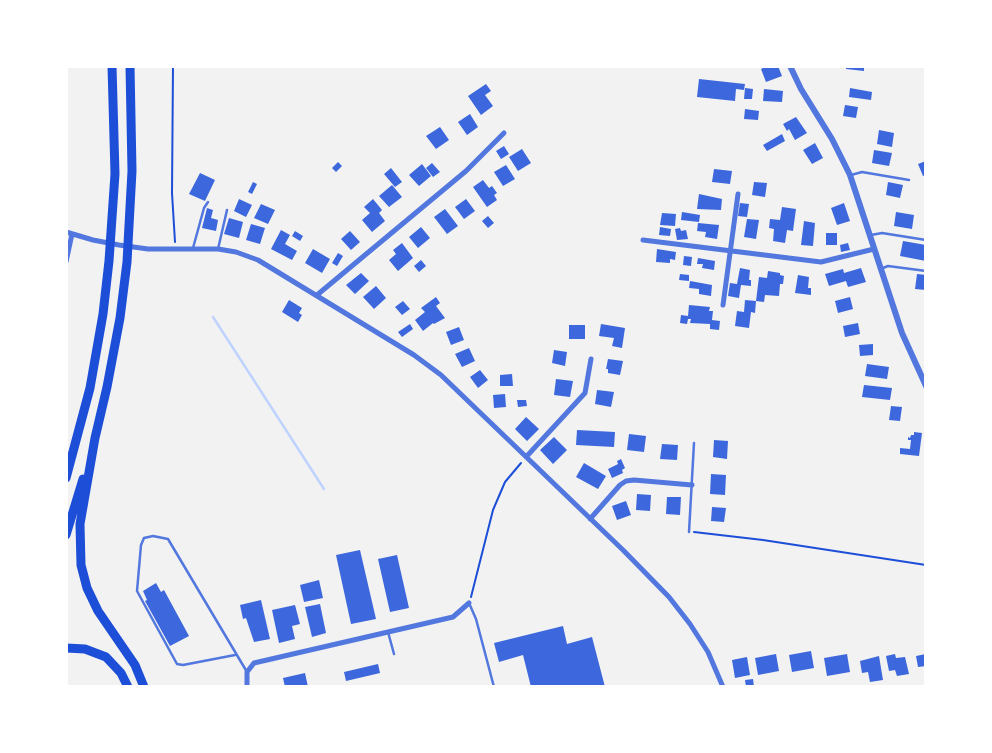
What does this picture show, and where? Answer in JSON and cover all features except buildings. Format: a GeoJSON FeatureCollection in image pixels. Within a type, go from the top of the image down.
{"type":"FeatureCollection","features":[{"type":"Feature","properties":{"kind":"highway"},"geometry":{"type":"LineString","coordinates":[[66,478],[90,388],[103,314],[109,261],[115,174],[112,66]]}},
{"type":"Feature","properties":{"kind":"highway"},"geometry":{"type":"LineString","coordinates":[[130,66],[132,171],[127,262],[120,318],[95,438],[80,524],[81,565],[87,588],[98,611],[135,665],[144,687]]}},
{"type":"Feature","properties":{"kind":"highway"},"geometry":{"type":"LineString","coordinates":[[66,535],[95,438]]}},
{"type":"Feature","properties":{"kind":"highway"},"geometry":{"type":"LineString","coordinates":[[66,648],[85,649],[106,657],[121,673],[128,687]]}},
{"type":"Feature","properties":{"kind":"street"},"geometry":{"type":"LineString","coordinates":[[790,66],[801,89],[832,139],[850,175],[902,333],[926,386]]}},
{"type":"Feature","properties":{"kind":"street"},"geometry":{"type":"LineString","coordinates":[[317,295],[466,171],[504,134]]}},
{"type":"Feature","properties":{"kind":"street"},"geometry":{"type":"LineString","coordinates":[[723,305],[738,194]]}},
{"type":"Feature","properties":{"kind":"street"},"geometry":{"type":"LineString","coordinates":[[66,262],[69,233],[92,240],[148,248],[218,249],[236,252],[258,260],[290,278],[414,355],[441,375],[637,564],[690,624],[708,652],[723,687]]}},
{"type":"Feature","properties":{"kind":"street"},"geometry":{"type":"LineString","coordinates":[[643,240],[820,262],[874,248]]}},
{"type":"Feature","properties":{"kind":"street"},"geometry":{"type":"LineString","coordinates":[[526,457],[585,393],[590,359]]}},
{"type":"Feature","properties":{"kind":"street"},"geometry":{"type":"LineString","coordinates":[[590,519],[620,485],[626,481],[692,485]]}},
{"type":"Feature","properties":{"kind":"street"},"geometry":{"type":"LineString","coordinates":[[247,687],[247,672],[254,663],[453,617],[469,604]]}},
{"type":"Feature","properties":{"kind":"lane"},"geometry":{"type":"LineString","coordinates":[[850,175],[862,172],[910,180]]}},
{"type":"Feature","properties":{"kind":"lane"},"geometry":{"type":"LineString","coordinates":[[193,249],[204,208],[208,202]]}},
{"type":"Feature","properties":{"kind":"lane"},"geometry":{"type":"LineString","coordinates":[[218,249],[227,210]]}},
{"type":"Feature","properties":{"kind":"lane"},"geometry":{"type":"LineString","coordinates":[[870,235],[882,233],[926,240]]}},
{"type":"Feature","properties":{"kind":"lane"},"geometry":{"type":"LineString","coordinates":[[880,268],[888,266],[926,271]]}},
{"type":"Feature","properties":{"kind":"lane"},"geometry":{"type":"LineString","coordinates":[[689,532],[694,443]]}},
{"type":"Feature","properties":{"kind":"lane"},"geometry":{"type":"LineString","coordinates":[[235,655],[183,665],[176,664],[137,591],[141,545],[144,538],[153,536],[168,539],[235,655],[247,672]]}},
{"type":"Feature","properties":{"kind":"lane"},"geometry":{"type":"LineString","coordinates":[[469,604],[476,619],[494,687]]}},
{"type":"Feature","properties":{"kind":"lane"},"geometry":{"type":"LineString","coordinates":[[388,632],[394,654]]}},
{"type":"Feature","properties":{"kind":"path"},"geometry":{"type":"LineString","coordinates":[[173,66],[172,201],[175,249]]}},
{"type":"Feature","properties":{"kind":"path"},"geometry":{"type":"LineString","coordinates":[[469,604],[493,510],[505,482],[526,457]]}},
{"type":"Feature","properties":{"kind":"path"},"geometry":{"type":"LineString","coordinates":[[689,532],[763,540],[926,565]]}},
{"type":"Feature","properties":{"kind":"waterway"},"geometry":{"type":"LineString","coordinates":[[213,317],[324,489]]}}]}
